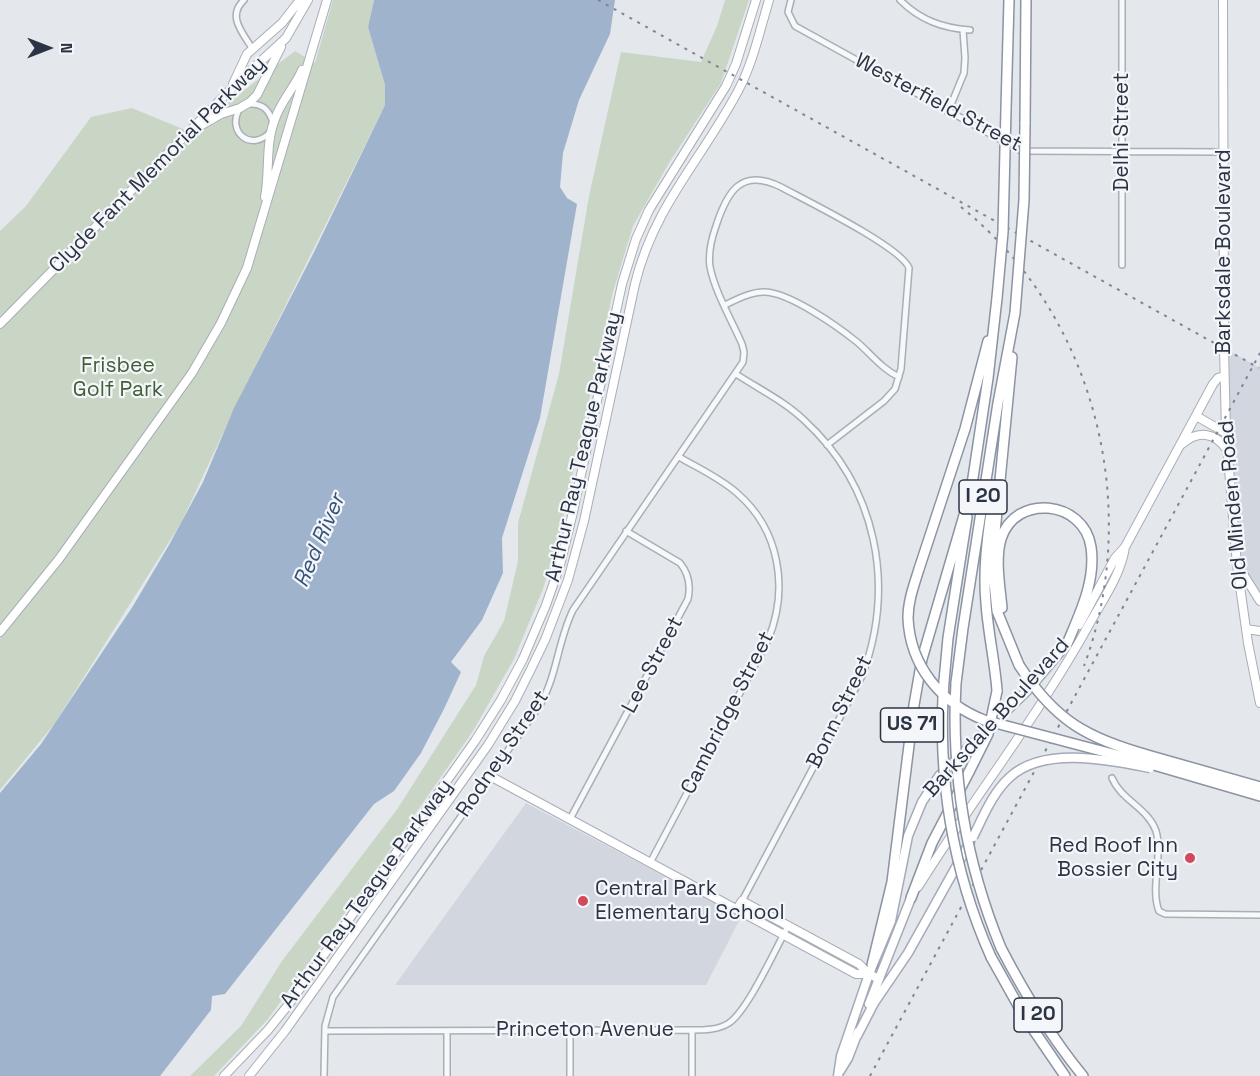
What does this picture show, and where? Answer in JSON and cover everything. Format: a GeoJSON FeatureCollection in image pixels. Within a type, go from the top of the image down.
{"type":"FeatureCollection","features":[{"type":"Feature","properties":{"kind":"highway"},"geometry":{"type":"LineString","coordinates":[[1003,0],[1007,55]]}},
{"type":"Feature","properties":{"kind":"highway","name":"I 20"},"geometry":{"type":"LineString","coordinates":[[1009,0],[1003,232],[988,378],[948,638],[944,681],[943,750],[948,804],[961,872],[982,937],[1029,1024],[1065,1076]]}},
{"type":"Feature","properties":{"kind":"highway","name":"I 20"},"geometry":{"type":"LineString","coordinates":[[1026,0],[1024,209],[1015,312],[994,426],[956,683],[955,752],[964,824],[978,885],[1001,948],[1035,1011],[1083,1076]]}},
{"type":"Feature","properties":{"kind":"highway"},"geometry":{"type":"LineString","coordinates":[[1025,24],[1031,0]]}},
{"type":"Feature","properties":{"kind":"highway"},"geometry":{"type":"LineString","coordinates":[[996,309],[965,429],[919,568],[909,606],[910,633],[919,663],[940,694],[968,714],[984,720],[1149,762],[1246,782],[1260,787]]}},
{"type":"Feature","properties":{"kind":"highway","name":"US 71"},"geometry":{"type":"LineString","coordinates":[[911,898],[932,843],[988,734],[997,691],[984,570],[986,543],[1003,447],[1015,312]]}},
{"type":"Feature","properties":{"kind":"highway"},"geometry":{"type":"LineString","coordinates":[[1003,447],[992,563],[997,611],[1019,665],[1048,703],[1078,729],[1149,762],[1260,796]]}},
{"type":"Feature","properties":{"kind":"highway","name":"US 71"},"geometry":{"type":"LineString","coordinates":[[870,969],[892,882],[922,659],[972,488]]}},
{"type":"Feature","properties":{"kind":"highway"},"geometry":{"type":"LineString","coordinates":[[1005,631],[999,560],[1002,538],[1006,528],[1024,512],[1050,507],[1074,516],[1086,531],[1091,548],[1088,590],[1066,644]]}},
{"type":"Feature","properties":{"kind":"highway"},"geometry":{"type":"LineString","coordinates":[[1246,782],[1260,779]]}},
{"type":"Feature","properties":{"kind":"main road"},"geometry":{"type":"LineString","coordinates":[[227,93],[247,54],[282,23],[300,0]]}},
{"type":"Feature","properties":{"kind":"main road","name":"Clyde Fant Memorial Parkway"},"geometry":{"type":"LineString","coordinates":[[0,324],[227,93],[286,38],[308,0]]}},
{"type":"Feature","properties":{"kind":"main road"},"geometry":{"type":"LineString","coordinates":[[0,632],[59,560],[204,355],[243,279],[327,0]]}},
{"type":"Feature","properties":{"kind":"main road","name":"Arthur Ray Teague Parkway"},"geometry":{"type":"LineString","coordinates":[[224,1076],[268,1030],[302,986],[475,741],[516,674],[546,606],[565,547],[630,255],[653,203],[726,86],[738,58],[756,0]]}},
{"type":"Feature","properties":{"kind":"main road","name":"Arthur Ray Teague Parkway"},"geometry":{"type":"LineString","coordinates":[[249,1076],[285,1032],[488,745],[531,669],[558,607],[578,548],[635,284],[647,245],[664,209],[739,89],[750,63],[770,0]]}},
{"type":"Feature","properties":{"kind":"main road","name":"Barksdale Boulevard"},"geometry":{"type":"LineString","coordinates":[[839,1073],[846,1064],[911,898],[1062,672],[1119,568],[1125,547],[1213,384],[1218,378],[1224,376],[1223,0]]}},
{"type":"Feature","properties":{"kind":"main road"},"geometry":{"type":"LineString","coordinates":[[257,237],[268,176],[269,141],[272,127],[280,108],[299,78],[321,20]]}},
{"type":"Feature","properties":{"kind":"main road"},"geometry":{"type":"LineString","coordinates":[[190,132],[221,114],[248,104],[257,95],[286,38]]}},
{"type":"Feature","properties":{"kind":"main road","name":"Old Minden Road"},"geometry":{"type":"LineString","coordinates":[[1224,376],[1227,450],[1237,565],[1260,704]]}},
{"type":"Feature","properties":{"kind":"main road"},"geometry":{"type":"LineString","coordinates":[[1196,416],[1226,433]]}},
{"type":"Feature","properties":{"kind":"main road"},"geometry":{"type":"LineString","coordinates":[[1179,447],[1193,436],[1208,434],[1218,440],[1227,450]]}},
{"type":"Feature","properties":{"kind":"main road","name":"Barksdale Boulevard"},"geometry":{"type":"LineString","coordinates":[[839,1073],[841,1056],[870,969],[891,921],[908,836],[922,802],[939,776],[1029,689],[1066,644],[1115,558],[1125,547]]}},
{"type":"Feature","properties":{"kind":"main road"},"geometry":{"type":"LineString","coordinates":[[1237,565],[1260,601]]}},
{"type":"Feature","properties":{"kind":"main road"},"geometry":{"type":"LineString","coordinates":[[1246,629],[1260,631]]}},
{"type":"Feature","properties":{"kind":"main road"},"geometry":{"type":"LineString","coordinates":[[857,1036],[874,1003],[908,953],[1001,787],[1010,777],[1031,764],[1058,759],[1149,762]]}},
{"type":"Feature","properties":{"kind":"main road"},"geometry":{"type":"LineString","coordinates":[[490,776],[650,862],[682,882],[737,909],[856,974],[870,969]]}},
{"type":"Feature","properties":{"kind":"main road"},"geometry":{"type":"LineString","coordinates":[[742,901],[870,969],[879,979]]}},
{"type":"Feature","properties":{"kind":"main road","name":"Bonn Street"},"geometry":{"type":"LineString","coordinates":[[737,909],[742,901]]}},
{"type":"Feature","properties":{"kind":"street"},"geometry":{"type":"LineString","coordinates":[[244,0],[237,8],[237,22],[252,48]]}},
{"type":"Feature","properties":{"kind":"street","name":"Westerfield Street"},"geometry":{"type":"LineString","coordinates":[[791,0],[788,12],[795,26],[1021,151],[1223,152]]}},
{"type":"Feature","properties":{"kind":"street"},"geometry":{"type":"LineString","coordinates":[[900,0],[932,23],[967,30],[964,69],[948,112]]}},
{"type":"Feature","properties":{"kind":"street","name":"Delhi Street"},"geometry":{"type":"LineString","coordinates":[[1122,0],[1122,265]]}},
{"type":"Feature","properties":{"kind":"street"},"geometry":{"type":"LineString","coordinates":[[240,108],[235,122],[238,133],[248,140],[260,140],[272,127],[271,115],[266,108],[258,104],[248,104]]}},
{"type":"Feature","properties":{"kind":"street"},"geometry":{"type":"LineString","coordinates":[[736,374],[743,362],[744,352],[712,273],[709,254],[711,240],[724,202],[735,188],[745,182],[761,180],[773,183],[872,238],[907,264],[909,273],[900,377],[890,394],[827,445]]}},
{"type":"Feature","properties":{"kind":"street"},"geometry":{"type":"LineString","coordinates":[[725,305],[760,292],[773,292],[787,297],[842,331],[886,369],[900,377]]}},
{"type":"Feature","properties":{"kind":"street","name":"Bonn Street"},"geometry":{"type":"LineString","coordinates":[[736,374],[804,420],[837,457],[858,493],[873,536],[878,558],[879,589],[874,638],[854,693],[742,901]]}},
{"type":"Feature","properties":{"kind":"street","name":"Rodney Street"},"geometry":{"type":"LineString","coordinates":[[324,1076],[324,1031],[328,1008],[337,990],[543,700],[551,683],[570,616],[736,374]]}},
{"type":"Feature","properties":{"kind":"street","name":"Cambridge Street"},"geometry":{"type":"LineString","coordinates":[[650,862],[768,640],[777,615],[780,592],[776,554],[758,517],[727,485],[679,457]]}},
{"type":"Feature","properties":{"kind":"street","name":"Lee Street"},"geometry":{"type":"LineString","coordinates":[[570,819],[688,599],[690,583],[680,563],[627,531]]}},
{"type":"Feature","properties":{"kind":"street"},"geometry":{"type":"LineString","coordinates":[[1112,777],[1118,790],[1150,819],[1156,833],[1157,904],[1160,911],[1165,914],[1260,915]]}},
{"type":"Feature","properties":{"kind":"street","name":"Princeton Avenue"},"geometry":{"type":"LineString","coordinates":[[324,1031],[692,1030],[717,1028],[736,1017],[744,1007],[788,926]]}},
{"type":"Feature","properties":{"kind":"street"},"geometry":{"type":"LineString","coordinates":[[879,979],[888,983]]}},
{"type":"Feature","properties":{"kind":"street"},"geometry":{"type":"LineString","coordinates":[[570,1030],[570,1076]]}},
{"type":"Feature","properties":{"kind":"street"},"geometry":{"type":"LineString","coordinates":[[692,1030],[692,1076]]}},
{"type":"Feature","properties":{"kind":"street"},"geometry":{"type":"LineString","coordinates":[[447,1031],[447,1076]]}},
{"type":"Feature","properties":{"kind":"shaded area"},"geometry":{"type":"Polygon","coordinates":[[[1224,348],[1260,368],[1260,601],[1237,565],[1224,348]]]}},
{"type":"Feature","properties":{"kind":"shaded area","name":"Central Park Elementary School"},"geometry":{"type":"Polygon","coordinates":[[[526,803],[741,917],[706,985],[395,985],[526,803]]]}},
{"type":"Feature","properties":{"kind":"green space","name":"Frisbee Golf Park"},"geometry":{"type":"Polygon","coordinates":[[[333,0],[374,0],[368,27],[385,85],[385,105],[240,397],[181,523],[55,723],[0,790],[0,328],[220,109],[295,51],[315,63],[333,0]]]}},
{"type":"Feature","properties":{"kind":"green space"},"geometry":{"type":"Polygon","coordinates":[[[725,0],[749,0],[721,83],[669,163],[633,226],[613,292],[558,540],[543,589],[514,659],[473,731],[268,1019],[214,1076],[190,1076],[241,1026],[282,961],[398,808],[476,685],[484,656],[504,621],[518,561],[518,523],[559,374],[589,196],[621,52],[701,62],[717,26],[725,0]]]}},
{"type":"Feature","properties":{"kind":"green space"},"geometry":{"type":"Polygon","coordinates":[[[132,108],[190,132],[0,318],[0,231],[26,206],[91,117],[132,108]]]}},
{"type":"Feature","properties":{"kind":"water","name":"Red River"},"geometry":{"type":"Polygon","coordinates":[[[374,0],[615,0],[610,34],[579,100],[563,153],[560,187],[567,198],[577,204],[540,418],[502,538],[503,573],[482,620],[451,662],[461,672],[421,753],[394,791],[374,804],[225,994],[212,996],[211,1010],[160,1076],[0,1076],[0,793],[41,744],[133,606],[169,545],[203,482],[234,408],[313,254],[385,105],[385,85],[368,27],[374,0]]]}},
{"type":"Feature","properties":{"kind":"railway"},"geometry":{"type":"LineString","coordinates":[[598,0],[1259,368]]}},
{"type":"Feature","properties":{"kind":"railway"},"geometry":{"type":"LineString","coordinates":[[961,207],[1007,251],[1045,302],[1074,357],[1095,417],[1106,479],[1109,542],[1101,605],[1084,666]]}},
{"type":"Feature","properties":{"kind":"railway"},"geometry":{"type":"LineString","coordinates":[[870,1076],[1260,353]]}},
{"type":"Feature","properties":{"kind":"place","name":"Red Roof Inn Bossier City"},"geometry":{"type":"Point","coordinates":[1190,858]}},
{"type":"Feature","properties":{"kind":"place","name":"Central Park Elementary School"},"geometry":{"type":"Point","coordinates":[583,901]}}]}
